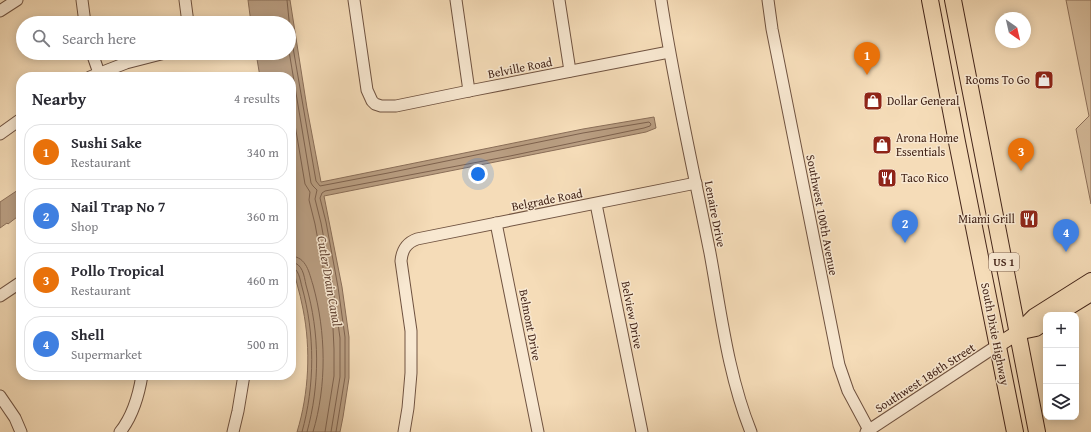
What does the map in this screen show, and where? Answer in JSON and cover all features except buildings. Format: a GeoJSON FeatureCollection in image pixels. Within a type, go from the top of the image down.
{"type":"FeatureCollection","features":[{"type":"Feature","properties":{"kind":"highway","name":"South Dixie Highway"},"geometry":{"type":"LineString","coordinates":[[930,0],[1015,432]]}},
{"type":"Feature","properties":{"kind":"highway","name":"South Dixie Highway"},"geometry":{"type":"LineString","coordinates":[[953,0],[1037,432]]}},
{"type":"Feature","properties":{"kind":"highway"},"geometry":{"type":"LineString","coordinates":[[952,115],[964,130],[980,142]]}},
{"type":"Feature","properties":{"kind":"highway"},"geometry":{"type":"LineString","coordinates":[[957,142],[966,143],[986,168]]}},
{"type":"Feature","properties":{"kind":"main road"},"geometry":{"type":"LineString","coordinates":[[998,345],[1018,333],[1034,316],[1091,280]]}},
{"type":"Feature","properties":{"kind":"main road"},"geometry":{"type":"LineString","coordinates":[[1062,312],[1091,294]]}},
{"type":"Feature","properties":{"kind":"main road"},"geometry":{"type":"LineString","coordinates":[[1018,333],[1036,329],[1043,324]]}},
{"type":"Feature","properties":{"kind":"street"},"geometry":{"type":"LineString","coordinates":[[0,11],[17,0]]}},
{"type":"Feature","properties":{"kind":"street"},"geometry":{"type":"LineString","coordinates":[[82,0],[84,16]]}},
{"type":"Feature","properties":{"kind":"street"},"geometry":{"type":"LineString","coordinates":[[185,0],[187,16]]}},
{"type":"Feature","properties":{"kind":"street","name":"Belville Road"},"geometry":{"type":"LineString","coordinates":[[354,0],[367,90],[372,101],[381,106],[396,106],[669,52]]}},
{"type":"Feature","properties":{"kind":"street"},"geometry":{"type":"LineString","coordinates":[[456,0],[469,91]]}},
{"type":"Feature","properties":{"kind":"street"},"geometry":{"type":"LineString","coordinates":[[559,0],[570,71]]}},
{"type":"Feature","properties":{"kind":"street","name":"Lenaire Drive"},"geometry":{"type":"LineString","coordinates":[[661,0],[669,52],[696,183],[726,342],[736,387],[751,432]]}},
{"type":"Feature","properties":{"kind":"street","name":"Southwest 100th Avenue"},"geometry":{"type":"LineString","coordinates":[[768,0],[772,29],[839,365],[848,391],[867,431]]}},
{"type":"Feature","properties":{"kind":"street"},"geometry":{"type":"LineString","coordinates":[[93,60],[95,72]]}},
{"type":"Feature","properties":{"kind":"street"},"geometry":{"type":"LineString","coordinates":[[103,72],[135,60]]}},
{"type":"Feature","properties":{"kind":"street"},"geometry":{"type":"LineString","coordinates":[[0,134],[16,123]]}},
{"type":"Feature","properties":{"kind":"street","name":"Belgrade Road"},"geometry":{"type":"LineString","coordinates":[[404,432],[411,373],[411,331],[401,261],[402,252],[410,242],[417,239],[696,183]]}},
{"type":"Feature","properties":{"kind":"street","name":"Belview Drive"},"geometry":{"type":"LineString","coordinates":[[596,204],[642,432]]}},
{"type":"Feature","properties":{"kind":"street","name":"Belmont Drive"},"geometry":{"type":"LineString","coordinates":[[496,223],[538,432]]}},
{"type":"Feature","properties":{"kind":"street"},"geometry":{"type":"LineString","coordinates":[[0,296],[16,285]]}},
{"type":"Feature","properties":{"kind":"street","name":"Southwest 186th Street"},"geometry":{"type":"LineString","coordinates":[[867,431],[998,345]]}},
{"type":"Feature","properties":{"kind":"street"},"geometry":{"type":"LineString","coordinates":[[120,432],[132,410],[141,380]]}},
{"type":"Feature","properties":{"kind":"street"},"geometry":{"type":"LineString","coordinates":[[233,432],[243,380]]}},
{"type":"Feature","properties":{"kind":"street"},"geometry":{"type":"LineString","coordinates":[[0,396],[15,418],[21,432]]}},
{"type":"Feature","properties":{"kind":"shaded area"},"geometry":{"type":"Polygon","coordinates":[[[1066,0],[1091,0],[1091,204],[1076,129],[1089,116],[1066,0]]]}},
{"type":"Feature","properties":{"kind":"water","name":"Cutler Drain Canal"},"geometry":{"type":"Polygon","coordinates":[[[248,0],[290,0],[293,16],[250,16],[248,0]]]}},
{"type":"Feature","properties":{"kind":"water","name":"Cutler Drain Canal"},"geometry":{"type":"Polygon","coordinates":[[[296,38],[321,182],[583,129],[654,117],[656,128],[646,132],[324,196],[342,287],[349,337],[349,378],[340,432],[297,432],[304,402],[308,371],[308,355],[306,324],[296,279],[296,72],[259,72],[257,60],[296,60],[296,38]]]}},
{"type":"Feature","properties":{"kind":"water"},"geometry":{"type":"Polygon","coordinates":[[[16,191],[16,218],[0,228],[0,202],[16,191]]]}},
{"type":"Feature","properties":{"kind":"place","name":"Sushi Sake"},"geometry":{"type":"Point","coordinates":[867,75]}},
{"type":"Feature","properties":{"kind":"place","name":"Rooms To Go"},"geometry":{"type":"Point","coordinates":[1044,80]}},
{"type":"Feature","properties":{"kind":"place","name":"Dollar General"},"geometry":{"type":"Point","coordinates":[873,101]}},
{"type":"Feature","properties":{"kind":"place","name":"Arona Home Essentials"},"geometry":{"type":"Point","coordinates":[882,145]}},
{"type":"Feature","properties":{"kind":"place","name":"Pollo Tropical"},"geometry":{"type":"Point","coordinates":[1021,171]}},
{"type":"Feature","properties":{"kind":"place","name":"Taco Rico"},"geometry":{"type":"Point","coordinates":[887,178]}},
{"type":"Feature","properties":{"kind":"place","name":"Miami Grill"},"geometry":{"type":"Point","coordinates":[1029,219]}},
{"type":"Feature","properties":{"kind":"place","name":"Nail Trap No 7"},"geometry":{"type":"Point","coordinates":[905,243]}},
{"type":"Feature","properties":{"kind":"place","name":"Shell"},"geometry":{"type":"Point","coordinates":[1066,252]}}]}
